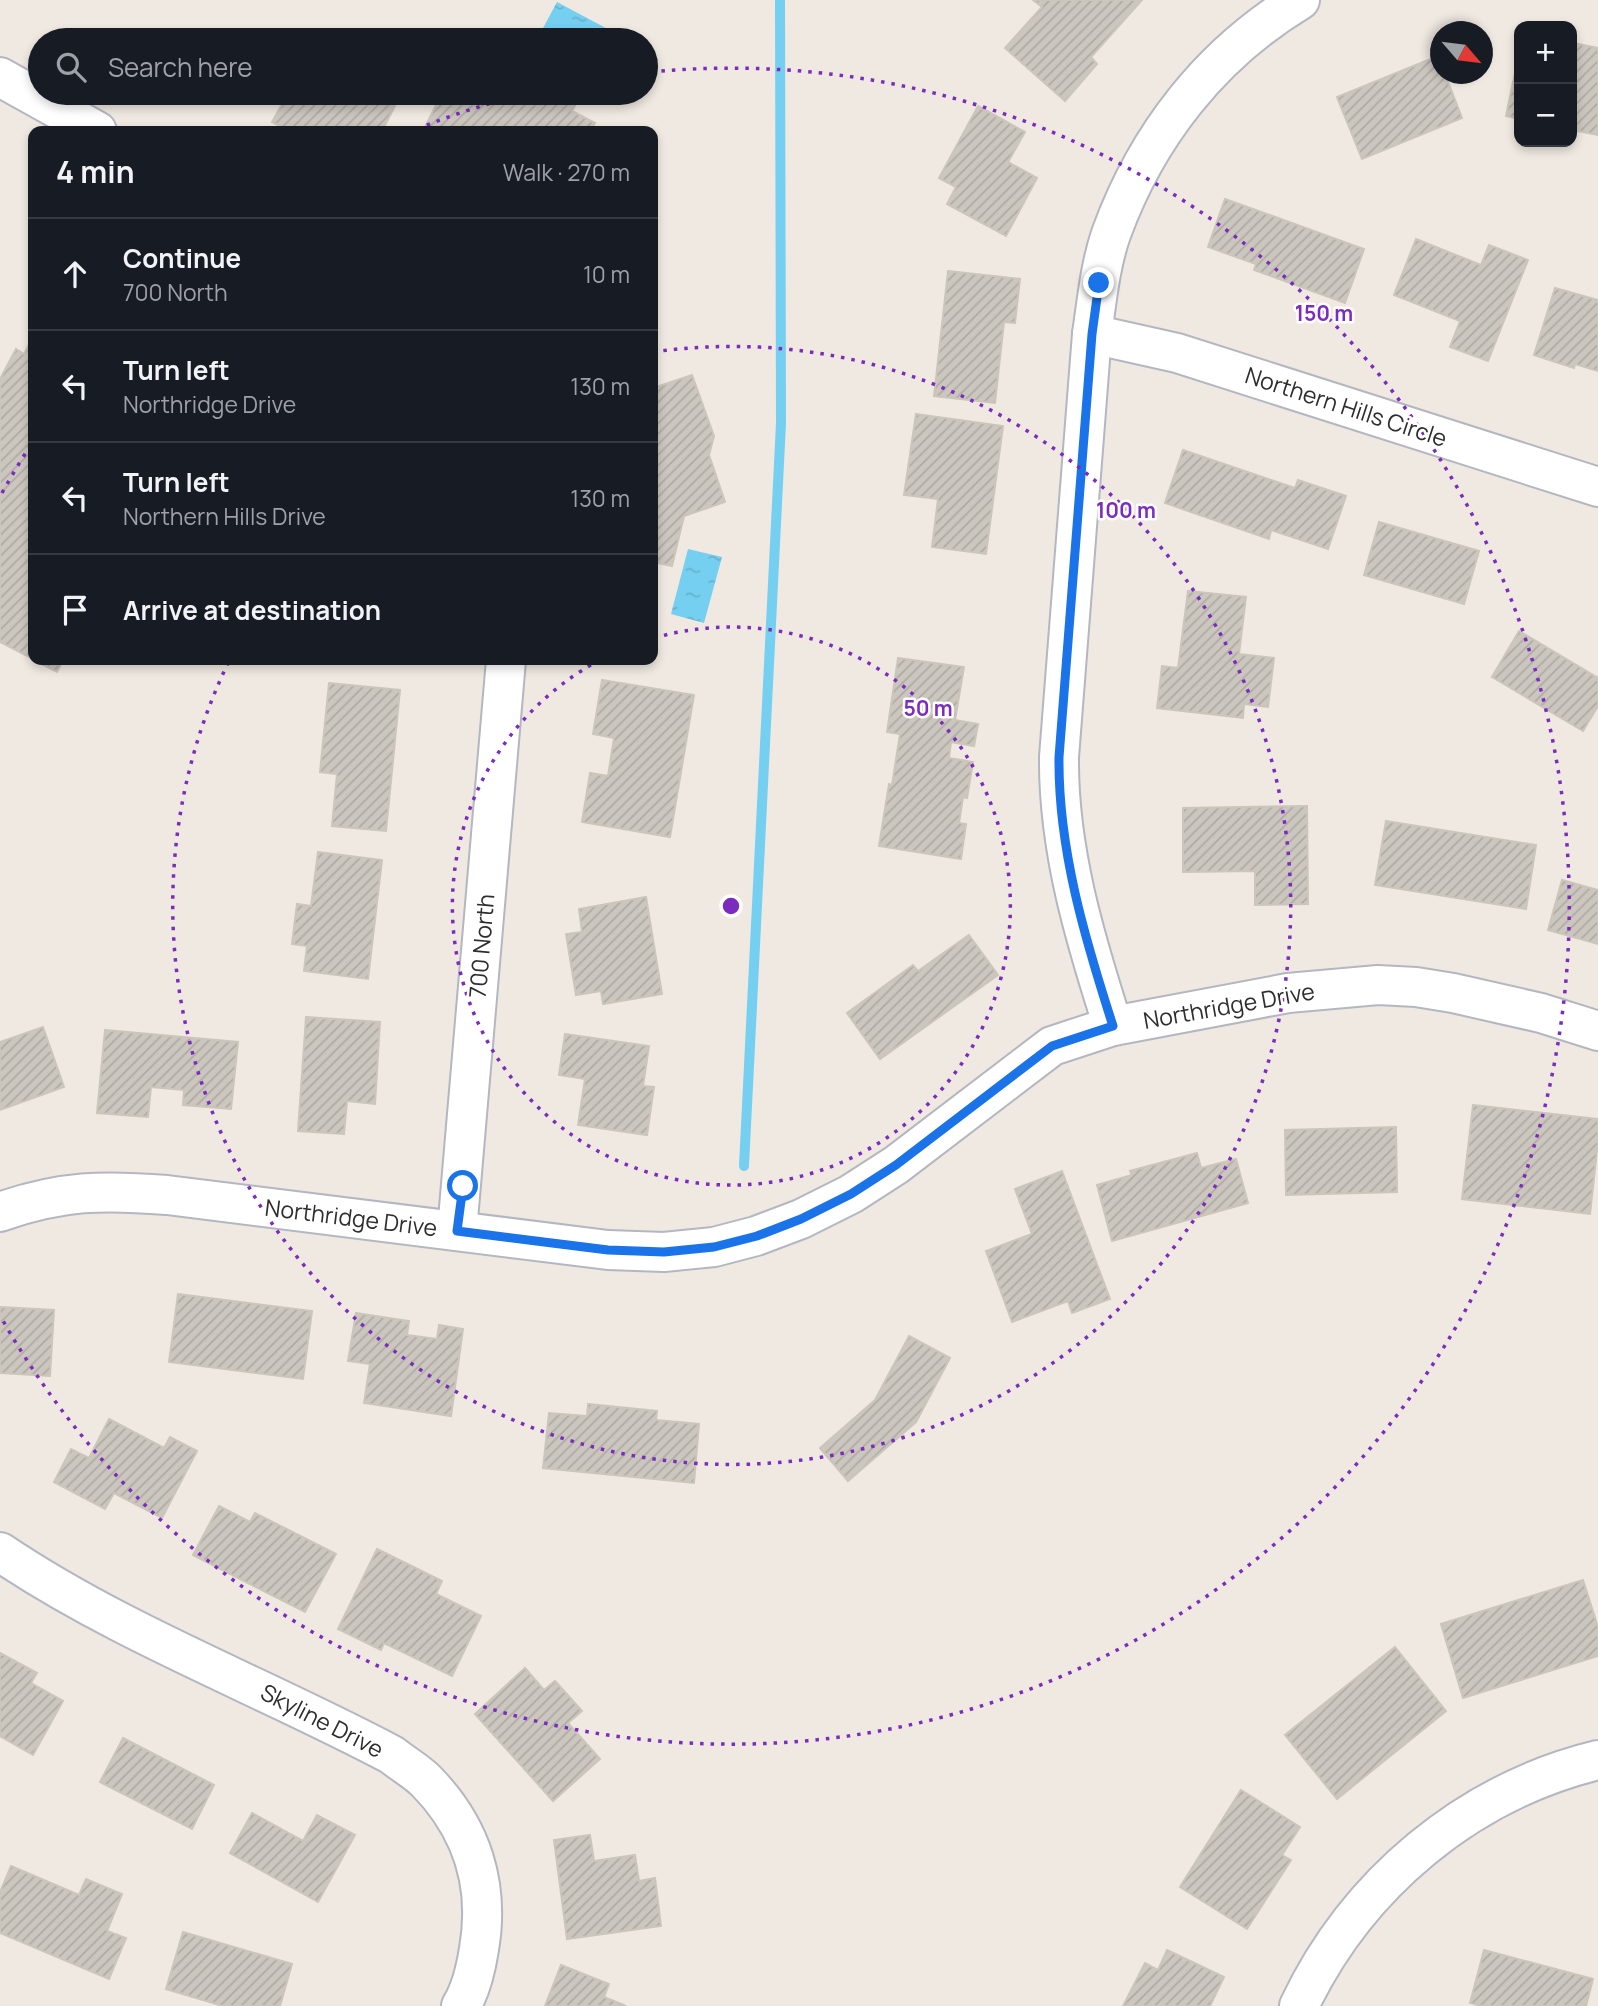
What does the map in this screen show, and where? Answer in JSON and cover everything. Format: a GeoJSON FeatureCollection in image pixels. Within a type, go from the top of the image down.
{"type":"FeatureCollection","features":[{"type":"Feature","properties":{"kind":"street"},"geometry":{"type":"LineString","coordinates":[[1113,1026],[1070,873],[1058,792],[1092,334],[1099,283],[1111,235],[1132,184],[1182,105],[1210,70],[1244,39],[1300,0]]}},
{"type":"Feature","properties":{"kind":"street"},"geometry":{"type":"LineString","coordinates":[[0,77],[28,93]]}},
{"type":"Feature","properties":{"kind":"street"},"geometry":{"type":"LineString","coordinates":[[50,105],[88,126]]}},
{"type":"Feature","properties":{"kind":"street","name":"Northern Hills Circle"},"geometry":{"type":"LineString","coordinates":[[1092,334],[1177,353],[1598,486]]}},
{"type":"Feature","properties":{"kind":"street","name":"700 North"},"geometry":{"type":"LineString","coordinates":[[457,1231],[506,665]]}},
{"type":"Feature","properties":{"kind":"street","name":"Northridge Drive"},"geometry":{"type":"LineString","coordinates":[[0,1212],[44,1198],[75,1193],[126,1191],[608,1250],[664,1252],[714,1247],[757,1236],[801,1219],[862,1187],[896,1165],[1052,1046],[1113,1026],[1288,993],[1378,985],[1453,993],[1541,1013],[1598,1031]]}},
{"type":"Feature","properties":{"kind":"street","name":"Skyline Drive"},"geometry":{"type":"LineString","coordinates":[[0,1552],[95,1609],[392,1755],[425,1780],[450,1810],[468,1841],[480,1880],[484,1920],[476,1964],[461,2006]]}},
{"type":"Feature","properties":{"kind":"street"},"geometry":{"type":"LineString","coordinates":[[1299,2006],[1335,1942],[1366,1903],[1400,1867],[1436,1835],[1511,1789],[1552,1773],[1598,1760]]}},
{"type":"Feature","properties":{"kind":"water"},"geometry":{"type":"Polygon","coordinates":[[[557,2],[606,28],[543,28],[557,2]]]}},
{"type":"Feature","properties":{"kind":"water"},"geometry":{"type":"Polygon","coordinates":[[[688,549],[722,557],[704,623],[671,614],[688,549]]]}},
{"type":"Feature","properties":{"kind":"building"},"geometry":{"type":"Polygon","coordinates":[[[1033,0],[1142,0],[1091,57],[1097,64],[1065,101],[1005,48],[1042,7],[1033,0]]]}},
{"type":"Feature","properties":{"kind":"building"},"geometry":{"type":"Polygon","coordinates":[[[1577,44],[1598,48],[1598,135],[1577,131],[1577,44]]]}},
{"type":"Feature","properties":{"kind":"building"},"geometry":{"type":"Polygon","coordinates":[[[1430,59],[1430,84],[1449,84],[1462,118],[1362,159],[1337,97],[1430,59]]]}},
{"type":"Feature","properties":{"kind":"building"},"geometry":{"type":"Polygon","coordinates":[[[1514,77],[1514,118],[1506,116],[1514,77]]]}},
{"type":"Feature","properties":{"kind":"building"},"geometry":{"type":"Polygon","coordinates":[[[281,105],[395,106],[385,126],[280,126],[272,122],[281,105]]]}},
{"type":"Feature","properties":{"kind":"building"},"geometry":{"type":"Polygon","coordinates":[[[436,105],[575,105],[572,111],[595,123],[594,126],[426,126],[436,105]]]}},
{"type":"Feature","properties":{"kind":"building"},"geometry":{"type":"Polygon","coordinates":[[[978,106],[1025,132],[1008,162],[1037,178],[1006,236],[947,204],[956,187],[939,178],[978,106]]]}},
{"type":"Feature","properties":{"kind":"building"},"geometry":{"type":"Polygon","coordinates":[[[1225,199],[1364,249],[1345,303],[1254,270],[1256,264],[1208,247],[1225,199]]]}},
{"type":"Feature","properties":{"kind":"building"},"geometry":{"type":"Polygon","coordinates":[[[1416,239],[1481,265],[1489,245],[1528,260],[1488,361],[1450,347],[1460,321],[1394,295],[1416,239]]]}},
{"type":"Feature","properties":{"kind":"building"},"geometry":{"type":"Polygon","coordinates":[[[948,271],[1020,279],[1015,323],[1004,322],[995,403],[934,396],[948,271]]]}},
{"type":"Feature","properties":{"kind":"building"},"geometry":{"type":"Polygon","coordinates":[[[1555,288],[1598,300],[1598,371],[1575,364],[1574,368],[1534,355],[1555,288]]]}},
{"type":"Feature","properties":{"kind":"building"},"geometry":{"type":"Polygon","coordinates":[[[28,346],[28,656],[0,642],[0,379],[16,349],[24,354],[28,346]]]}},
{"type":"Feature","properties":{"kind":"building"},"geometry":{"type":"Polygon","coordinates":[[[692,375],[714,436],[709,455],[725,502],[684,516],[672,566],[658,563],[658,386],[692,375]]]}},
{"type":"Feature","properties":{"kind":"building"},"geometry":{"type":"Polygon","coordinates":[[[916,414],[1003,426],[986,554],[932,547],[938,499],[904,495],[916,414]]]}},
{"type":"Feature","properties":{"kind":"building"},"geometry":{"type":"Polygon","coordinates":[[[1183,450],[1295,488],[1298,480],[1346,496],[1328,549],[1271,530],[1269,539],[1165,503],[1183,450]]]}},
{"type":"Feature","properties":{"kind":"building"},"geometry":{"type":"Polygon","coordinates":[[[1379,522],[1479,551],[1464,604],[1364,575],[1379,522]]]}},
{"type":"Feature","properties":{"kind":"building"},"geometry":{"type":"Polygon","coordinates":[[[1188,591],[1246,597],[1239,654],[1274,658],[1268,707],[1244,704],[1243,718],[1157,708],[1162,666],[1178,668],[1188,591]]]}},
{"type":"Feature","properties":{"kind":"building"},"geometry":{"type":"Polygon","coordinates":[[[1519,631],[1598,678],[1598,706],[1583,731],[1492,677],[1519,631]]]}},
{"type":"Feature","properties":{"kind":"building"},"geometry":{"type":"Polygon","coordinates":[[[898,658],[964,667],[955,720],[978,724],[974,746],[951,742],[949,758],[973,762],[967,798],[963,797],[959,823],[966,824],[961,859],[879,846],[900,734],[887,732],[898,658]]]}},
{"type":"Feature","properties":{"kind":"building"},"geometry":{"type":"Polygon","coordinates":[[[44,665],[60,665],[57,672],[44,665]]]}},
{"type":"Feature","properties":{"kind":"building"},"geometry":{"type":"Polygon","coordinates":[[[602,680],[694,695],[670,837],[582,822],[590,773],[608,776],[614,738],[593,734],[602,680]]]}},
{"type":"Feature","properties":{"kind":"building"},"geometry":{"type":"Polygon","coordinates":[[[329,683],[400,690],[386,831],[332,826],[337,774],[320,772],[329,683]]]}},
{"type":"Feature","properties":{"kind":"building"},"geometry":{"type":"Polygon","coordinates":[[[1307,806],[1308,904],[1255,905],[1255,871],[1183,872],[1183,808],[1307,806]]]}},
{"type":"Feature","properties":{"kind":"building"},"geometry":{"type":"Polygon","coordinates":[[[1386,821],[1536,845],[1526,909],[1375,885],[1386,821]]]}},
{"type":"Feature","properties":{"kind":"building"},"geometry":{"type":"Polygon","coordinates":[[[318,852],[382,860],[368,979],[304,971],[307,946],[292,944],[297,904],[311,906],[318,852]]]}},
{"type":"Feature","properties":{"kind":"building"},"geometry":{"type":"Polygon","coordinates":[[[1562,880],[1598,890],[1598,944],[1548,930],[1562,880]]]}},
{"type":"Feature","properties":{"kind":"building"},"geometry":{"type":"Polygon","coordinates":[[[646,897],[662,994],[603,1004],[601,991],[576,995],[566,934],[582,932],[579,909],[646,897]]]}},
{"type":"Feature","properties":{"kind":"building"},"geometry":{"type":"Polygon","coordinates":[[[969,935],[998,975],[880,1059],[847,1013],[913,965],[918,971],[969,935]]]}},
{"type":"Feature","properties":{"kind":"building"},"geometry":{"type":"Polygon","coordinates":[[[306,1017],[380,1022],[375,1104],[347,1101],[344,1134],[298,1131],[306,1017]]]}},
{"type":"Feature","properties":{"kind":"building"},"geometry":{"type":"Polygon","coordinates":[[[43,1027],[64,1087],[0,1110],[0,1042],[43,1027]]]}},
{"type":"Feature","properties":{"kind":"building"},"geometry":{"type":"Polygon","coordinates":[[[105,1030],[238,1042],[231,1109],[183,1105],[184,1090],[151,1087],[148,1117],[97,1113],[105,1030]]]}},
{"type":"Feature","properties":{"kind":"building"},"geometry":{"type":"Polygon","coordinates":[[[565,1034],[649,1046],[643,1086],[654,1087],[647,1135],[578,1125],[585,1079],[559,1075],[565,1034]]]}},
{"type":"Feature","properties":{"kind":"building"},"geometry":{"type":"Polygon","coordinates":[[[1473,1105],[1598,1119],[1590,1214],[1462,1199],[1473,1105]]]}},
{"type":"Feature","properties":{"kind":"building"},"geometry":{"type":"Polygon","coordinates":[[[1396,1127],[1397,1192],[1286,1195],[1285,1130],[1396,1127]]]}},
{"type":"Feature","properties":{"kind":"building"},"geometry":{"type":"Polygon","coordinates":[[[1197,1153],[1201,1168],[1236,1159],[1248,1203],[1112,1241],[1097,1185],[1132,1175],[1130,1171],[1197,1153]]]}},
{"type":"Feature","properties":{"kind":"building"},"geometry":{"type":"Polygon","coordinates":[[[1062,1171],[1110,1299],[1072,1313],[1068,1301],[1012,1322],[986,1251],[1032,1234],[1015,1189],[1062,1171]]]}},
{"type":"Feature","properties":{"kind":"building"},"geometry":{"type":"Polygon","coordinates":[[[178,1294],[312,1311],[303,1379],[169,1362],[178,1294]]]}},
{"type":"Feature","properties":{"kind":"building"},"geometry":{"type":"Polygon","coordinates":[[[0,1307],[54,1310],[50,1376],[0,1373],[0,1307]]]}},
{"type":"Feature","properties":{"kind":"building"},"geometry":{"type":"Polygon","coordinates":[[[356,1313],[409,1321],[407,1335],[437,1339],[439,1325],[463,1329],[451,1416],[364,1403],[370,1364],[348,1361],[356,1313]]]}},
{"type":"Feature","properties":{"kind":"building"},"geometry":{"type":"Polygon","coordinates":[[[909,1336],[950,1358],[916,1422],[848,1481],[820,1448],[875,1400],[909,1336]]]}},
{"type":"Feature","properties":{"kind":"building"},"geometry":{"type":"Polygon","coordinates":[[[588,1404],[657,1411],[656,1420],[699,1424],[694,1483],[543,1468],[549,1413],[587,1416],[588,1404]]]}},
{"type":"Feature","properties":{"kind":"building"},"geometry":{"type":"Polygon","coordinates":[[[109,1419],[164,1448],[170,1437],[197,1451],[162,1518],[114,1493],[105,1509],[54,1482],[71,1449],[89,1458],[109,1419]]]}},
{"type":"Feature","properties":{"kind":"building"},"geometry":{"type":"Polygon","coordinates":[[[219,1506],[250,1522],[255,1513],[336,1554],[305,1612],[193,1555],[219,1506]]]}},
{"type":"Feature","properties":{"kind":"building"},"geometry":{"type":"Polygon","coordinates":[[[377,1549],[442,1581],[436,1594],[481,1616],[452,1676],[384,1643],[381,1650],[338,1629],[377,1549]]]}},
{"type":"Feature","properties":{"kind":"building"},"geometry":{"type":"Polygon","coordinates":[[[1583,1580],[1598,1627],[1598,1656],[1463,1698],[1441,1624],[1583,1580]]]}},
{"type":"Feature","properties":{"kind":"building"},"geometry":{"type":"Polygon","coordinates":[[[1395,1647],[1446,1711],[1337,1799],[1285,1735],[1395,1647]]]}},
{"type":"Feature","properties":{"kind":"building"},"geometry":{"type":"Polygon","coordinates":[[[0,1653],[37,1673],[31,1683],[63,1701],[33,1755],[0,1736],[0,1653]]]}},
{"type":"Feature","properties":{"kind":"building"},"geometry":{"type":"Polygon","coordinates":[[[525,1668],[544,1690],[555,1681],[582,1711],[568,1723],[600,1759],[553,1801],[475,1714],[525,1668]]]}},
{"type":"Feature","properties":{"kind":"building"},"geometry":{"type":"Polygon","coordinates":[[[123,1738],[214,1785],[192,1829],[100,1782],[123,1738]]]}},
{"type":"Feature","properties":{"kind":"building"},"geometry":{"type":"Polygon","coordinates":[[[1241,1790],[1300,1827],[1282,1855],[1291,1860],[1247,1929],[1180,1887],[1241,1790]]]}},
{"type":"Feature","properties":{"kind":"building"},"geometry":{"type":"Polygon","coordinates":[[[252,1813],[303,1841],[317,1815],[355,1835],[318,1902],[230,1853],[252,1813]]]}},
{"type":"Feature","properties":{"kind":"building"},"geometry":{"type":"Polygon","coordinates":[[[590,1835],[594,1861],[635,1855],[639,1881],[655,1878],[661,1926],[567,1939],[554,1840],[590,1835]]]}},
{"type":"Feature","properties":{"kind":"building"},"geometry":{"type":"Polygon","coordinates":[[[11,1866],[79,1895],[86,1879],[122,1894],[107,1931],[126,1938],[109,1979],[0,1933],[0,1892],[11,1866]]]}},
{"type":"Feature","properties":{"kind":"building"},"geometry":{"type":"Polygon","coordinates":[[[183,1932],[292,1964],[280,2006],[223,2006],[166,1989],[183,1932]]]}},
{"type":"Feature","properties":{"kind":"building"},"geometry":{"type":"Polygon","coordinates":[[[1167,1950],[1224,1977],[1210,2006],[1123,2006],[1145,1963],[1158,1970],[1167,1950]]]}},
{"type":"Feature","properties":{"kind":"building"},"geometry":{"type":"Polygon","coordinates":[[[1484,1950],[1593,1979],[1586,2006],[1482,2006],[1470,2003],[1484,1950]]]}},
{"type":"Feature","properties":{"kind":"building"},"geometry":{"type":"Polygon","coordinates":[[[561,1965],[609,1984],[604,1997],[626,2006],[545,2006],[561,1965]]]}},
{"type":"Feature","properties":{"kind":"waterway"},"geometry":{"type":"LineString","coordinates":[[744,1166],[781,423],[780,0]]}},
{"type":"Feature","properties":{"kind":"route"},"geometry":{"type":"LineString","coordinates":[[463,1186],[457,1231],[608,1250],[664,1252],[714,1247],[757,1236],[801,1219],[851,1194],[896,1165],[1052,1046],[1113,1026],[1070,873],[1058,792],[1092,334],[1099,283]]}}]}
